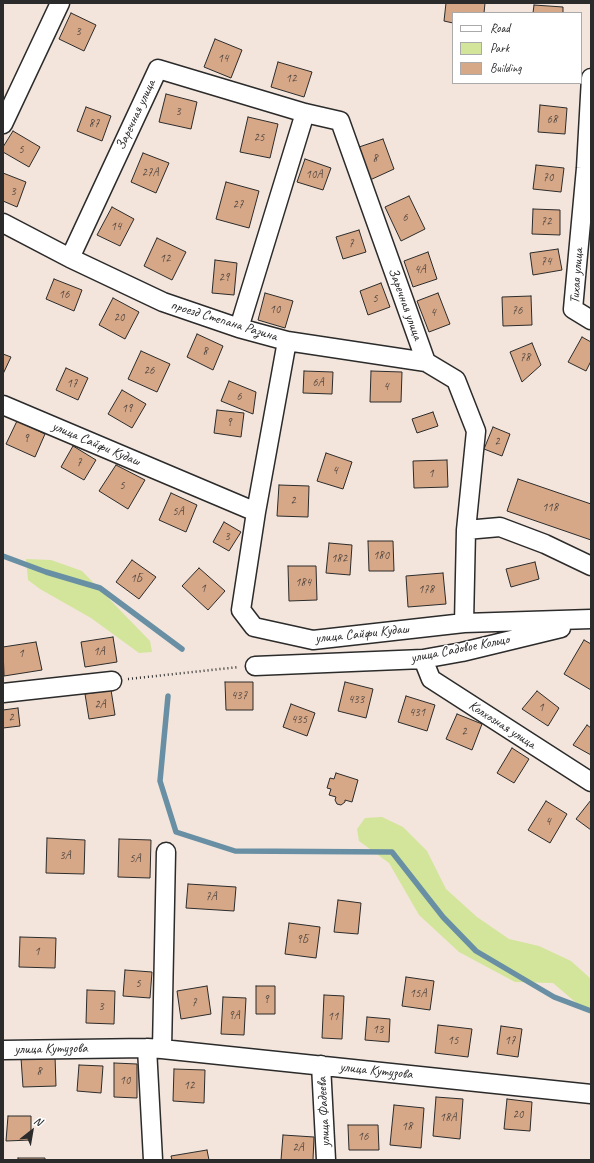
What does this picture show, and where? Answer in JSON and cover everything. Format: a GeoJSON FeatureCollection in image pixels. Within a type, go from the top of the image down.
{"type":"FeatureCollection","features":[{"type":"Feature","properties":{"kind":"street"},"geometry":{"type":"LineString","coordinates":[[3,124],[60,3]]}},
{"type":"Feature","properties":{"kind":"street","name":"Заречная улица"},"geometry":{"type":"LineString","coordinates":[[70,258],[158,69],[306,113],[340,121],[426,362]]}},
{"type":"Feature","properties":{"kind":"street","name":"Тихая улица"},"geometry":{"type":"LineString","coordinates":[[591,78],[589,168],[573,309],[591,320]]}},
{"type":"Feature","properties":{"kind":"street"},"geometry":{"type":"LineString","coordinates":[[239,328],[306,113]]}},
{"type":"Feature","properties":{"kind":"street","name":"проезд Степана Разина"},"geometry":{"type":"LineString","coordinates":[[3,223],[70,258],[163,302],[239,328],[287,341],[426,362],[456,380],[476,431],[466,530]]}},
{"type":"Feature","properties":{"kind":"street","name":"улица Сайфи Кудаш"},"geometry":{"type":"LineString","coordinates":[[287,341],[256,512],[241,610],[254,627],[313,640],[464,623],[591,620]]}},
{"type":"Feature","properties":{"kind":"street","name":"улица Сайфи Кудаш"},"geometry":{"type":"LineString","coordinates":[[3,404],[256,512]]}},
{"type":"Feature","properties":{"kind":"street"},"geometry":{"type":"LineString","coordinates":[[464,623],[466,530],[500,527],[545,544],[591,566]]}},
{"type":"Feature","properties":{"kind":"street","name":"улица Садовое Кольцо"},"geometry":{"type":"LineString","coordinates":[[255,666],[423,659],[462,652],[591,620]]}},
{"type":"Feature","properties":{"kind":"street","name":"Колхозная улица"},"geometry":{"type":"LineString","coordinates":[[423,659],[431,679],[591,782]]}},
{"type":"Feature","properties":{"kind":"street"},"geometry":{"type":"LineString","coordinates":[[3,693],[112,681]]}},
{"type":"Feature","properties":{"kind":"street"},"geometry":{"type":"LineString","coordinates":[[153,1160],[154,1048],[166,852]]}},
{"type":"Feature","properties":{"kind":"street","name":"улица Кутузова"},"geometry":{"type":"LineString","coordinates":[[3,1050],[154,1048],[591,1094]]}},
{"type":"Feature","properties":{"kind":"street","name":"улица Фадеева"},"geometry":{"type":"LineString","coordinates":[[321,1065],[326,1160]]}},
{"type":"Feature","properties":{"kind":"path"},"geometry":{"type":"LineString","coordinates":[[112,681],[255,666]]}},
{"type":"Feature","properties":{"kind":"green space"},"geometry":{"type":"Polygon","coordinates":[[[26,559],[51,560],[82,571],[150,641],[152,652],[139,653],[91,618],[40,589],[28,580],[26,559]]]}},
{"type":"Feature","properties":{"kind":"green space"},"geometry":{"type":"Polygon","coordinates":[[[382,817],[403,827],[427,851],[446,889],[477,917],[509,939],[539,946],[571,961],[591,979],[591,1012],[587,1012],[553,983],[515,982],[459,952],[419,915],[389,863],[359,841],[357,829],[365,818],[382,817]]]}},
{"type":"Feature","properties":{"kind":"building"},"geometry":{"type":"Polygon","coordinates":[[[446,3],[485,3],[484,12],[452,12],[452,23],[444,21],[446,3]]]}},
{"type":"Feature","properties":{"kind":"building"},"geometry":{"type":"Polygon","coordinates":[[[534,5],[563,7],[563,12],[533,12],[534,5]]]}},
{"type":"Feature","properties":{"kind":"building"},"geometry":{"type":"Polygon","coordinates":[[[71,13],[96,25],[84,51],[59,39],[71,13]]]}},
{"type":"Feature","properties":{"kind":"building"},"geometry":{"type":"Polygon","coordinates":[[[215,39],[242,50],[231,78],[204,67],[215,39]]]}},
{"type":"Feature","properties":{"kind":"building"},"geometry":{"type":"Polygon","coordinates":[[[278,62],[312,72],[304,97],[271,87],[278,62]]]}},
{"type":"Feature","properties":{"kind":"building"},"geometry":{"type":"Polygon","coordinates":[[[166,94],[197,102],[191,129],[159,122],[166,94]]]}},
{"type":"Feature","properties":{"kind":"building"},"geometry":{"type":"Polygon","coordinates":[[[540,105],[567,108],[565,134],[538,132],[540,105]]]}},
{"type":"Feature","properties":{"kind":"building"},"geometry":{"type":"Polygon","coordinates":[[[86,107],[111,116],[102,141],[77,131],[86,107]]]}},
{"type":"Feature","properties":{"kind":"building"},"geometry":{"type":"Polygon","coordinates":[[[248,117],[278,124],[270,158],[240,152],[248,117]]]}},
{"type":"Feature","properties":{"kind":"building"},"geometry":{"type":"Polygon","coordinates":[[[13,131],[40,147],[29,167],[3,152],[3,147],[13,131]]]}},
{"type":"Feature","properties":{"kind":"building"},"geometry":{"type":"Polygon","coordinates":[[[383,139],[394,169],[370,180],[356,148],[383,139]]]}},
{"type":"Feature","properties":{"kind":"building"},"geometry":{"type":"Polygon","coordinates":[[[143,153],[169,163],[156,193],[131,182],[143,153]]]}},
{"type":"Feature","properties":{"kind":"building"},"geometry":{"type":"Polygon","coordinates":[[[305,159],[331,168],[323,190],[297,182],[305,159]]]}},
{"type":"Feature","properties":{"kind":"building"},"geometry":{"type":"Polygon","coordinates":[[[536,165],[564,168],[561,192],[533,189],[536,165]]]}},
{"type":"Feature","properties":{"kind":"building"},"geometry":{"type":"Polygon","coordinates":[[[3,173],[26,182],[17,207],[3,201],[3,173]]]}},
{"type":"Feature","properties":{"kind":"building"},"geometry":{"type":"Polygon","coordinates":[[[226,182],[259,191],[249,228],[216,219],[226,182]]]}},
{"type":"Feature","properties":{"kind":"building"},"geometry":{"type":"Polygon","coordinates":[[[409,196],[425,229],[401,241],[385,207],[409,196]]]}},
{"type":"Feature","properties":{"kind":"building"},"geometry":{"type":"Polygon","coordinates":[[[112,207],[134,219],[120,246],[97,235],[112,207]]]}},
{"type":"Feature","properties":{"kind":"building"},"geometry":{"type":"Polygon","coordinates":[[[533,209],[560,210],[560,235],[532,234],[533,209]]]}},
{"type":"Feature","properties":{"kind":"building"},"geometry":{"type":"Polygon","coordinates":[[[359,230],[366,252],[343,259],[336,237],[359,230]]]}},
{"type":"Feature","properties":{"kind":"building"},"geometry":{"type":"Polygon","coordinates":[[[157,238],[186,252],[172,280],[144,266],[157,238]]]}},
{"type":"Feature","properties":{"kind":"building"},"geometry":{"type":"Polygon","coordinates":[[[558,249],[562,270],[533,275],[530,253],[558,249]]]}},
{"type":"Feature","properties":{"kind":"building"},"geometry":{"type":"Polygon","coordinates":[[[428,252],[437,279],[413,287],[404,261],[428,252]]]}},
{"type":"Feature","properties":{"kind":"building"},"geometry":{"type":"Polygon","coordinates":[[[215,260],[237,263],[234,295],[212,293],[215,260]]]}},
{"type":"Feature","properties":{"kind":"building"},"geometry":{"type":"Polygon","coordinates":[[[54,279],[82,290],[74,311],[46,299],[54,279]]]}},
{"type":"Feature","properties":{"kind":"building"},"geometry":{"type":"Polygon","coordinates":[[[381,283],[390,307],[368,315],[360,291],[381,283]]]}},
{"type":"Feature","properties":{"kind":"building"},"geometry":{"type":"Polygon","coordinates":[[[265,293],[293,301],[285,328],[258,320],[265,293]]]}},
{"type":"Feature","properties":{"kind":"building"},"geometry":{"type":"Polygon","coordinates":[[[438,293],[450,324],[429,332],[417,301],[438,293]]]}},
{"type":"Feature","properties":{"kind":"building"},"geometry":{"type":"Polygon","coordinates":[[[531,296],[532,325],[503,326],[502,297],[531,296]]]}},
{"type":"Feature","properties":{"kind":"building"},"geometry":{"type":"Polygon","coordinates":[[[113,298],[139,312],[125,339],[99,325],[113,298]]]}},
{"type":"Feature","properties":{"kind":"building"},"geometry":{"type":"Polygon","coordinates":[[[197,334],[223,346],[213,370],[187,357],[197,334]]]}},
{"type":"Feature","properties":{"kind":"building"},"geometry":{"type":"Polygon","coordinates":[[[582,337],[591,342],[591,361],[586,371],[568,362],[582,337]]]}},
{"type":"Feature","properties":{"kind":"building"},"geometry":{"type":"Polygon","coordinates":[[[532,343],[541,365],[522,382],[510,352],[532,343]]]}},
{"type":"Feature","properties":{"kind":"building"},"geometry":{"type":"Polygon","coordinates":[[[141,351],[170,364],[157,392],[128,379],[141,351]]]}},
{"type":"Feature","properties":{"kind":"building"},"geometry":{"type":"Polygon","coordinates":[[[3,354],[11,357],[3,374],[3,354]]]}},
{"type":"Feature","properties":{"kind":"building"},"geometry":{"type":"Polygon","coordinates":[[[66,368],[88,378],[78,400],[56,390],[66,368]]]}},
{"type":"Feature","properties":{"kind":"building"},"geometry":{"type":"Polygon","coordinates":[[[304,371],[333,372],[332,394],[303,393],[304,371]]]}},
{"type":"Feature","properties":{"kind":"building"},"geometry":{"type":"Polygon","coordinates":[[[371,371],[402,372],[401,402],[370,402],[371,371]]]}},
{"type":"Feature","properties":{"kind":"building"},"geometry":{"type":"Polygon","coordinates":[[[229,381],[256,392],[253,414],[221,401],[229,381]]]}},
{"type":"Feature","properties":{"kind":"building"},"geometry":{"type":"Polygon","coordinates":[[[122,390],[146,404],[132,428],[108,414],[122,390]]]}},
{"type":"Feature","properties":{"kind":"building"},"geometry":{"type":"Polygon","coordinates":[[[217,410],[244,413],[241,437],[214,433],[217,410]]]}},
{"type":"Feature","properties":{"kind":"building"},"geometry":{"type":"Polygon","coordinates":[[[433,412],[438,426],[417,433],[412,419],[433,412]]]}},
{"type":"Feature","properties":{"kind":"building"},"geometry":{"type":"Polygon","coordinates":[[[17,421],[45,434],[35,457],[6,444],[17,421]]]}},
{"type":"Feature","properties":{"kind":"building"},"geometry":{"type":"Polygon","coordinates":[[[493,427],[510,434],[502,456],[484,449],[493,427]]]}},
{"type":"Feature","properties":{"kind":"building"},"geometry":{"type":"Polygon","coordinates":[[[73,446],[96,460],[84,480],[61,467],[73,446]]]}},
{"type":"Feature","properties":{"kind":"building"},"geometry":{"type":"Polygon","coordinates":[[[326,453],[352,462],[343,489],[317,481],[326,453]]]}},
{"type":"Feature","properties":{"kind":"building"},"geometry":{"type":"Polygon","coordinates":[[[447,460],[448,487],[414,488],[413,461],[447,460]]]}},
{"type":"Feature","properties":{"kind":"building"},"geometry":{"type":"Polygon","coordinates":[[[116,465],[145,480],[128,509],[99,491],[116,465]]]}},
{"type":"Feature","properties":{"kind":"building"},"geometry":{"type":"Polygon","coordinates":[[[518,479],[591,504],[591,540],[507,511],[518,479]]]}},
{"type":"Feature","properties":{"kind":"building"},"geometry":{"type":"Polygon","coordinates":[[[279,485],[309,486],[308,517],[277,516],[279,485]]]}},
{"type":"Feature","properties":{"kind":"building"},"geometry":{"type":"Polygon","coordinates":[[[171,493],[197,505],[186,532],[159,520],[171,493]]]}},
{"type":"Feature","properties":{"kind":"building"},"geometry":{"type":"Polygon","coordinates":[[[224,522],[241,532],[229,551],[213,542],[224,522]]]}},
{"type":"Feature","properties":{"kind":"building"},"geometry":{"type":"Polygon","coordinates":[[[368,541],[393,541],[394,571],[369,571],[368,541]]]}},
{"type":"Feature","properties":{"kind":"building"},"geometry":{"type":"Polygon","coordinates":[[[329,543],[352,545],[350,575],[326,573],[329,543]]]}},
{"type":"Feature","properties":{"kind":"building"},"geometry":{"type":"Polygon","coordinates":[[[132,560],[156,577],[139,599],[116,582],[132,560]]]}},
{"type":"Feature","properties":{"kind":"building"},"geometry":{"type":"Polygon","coordinates":[[[535,562],[539,579],[511,587],[506,569],[535,562]]]}},
{"type":"Feature","properties":{"kind":"building"},"geometry":{"type":"Polygon","coordinates":[[[288,566],[316,566],[317,600],[289,601],[288,566]]]}},
{"type":"Feature","properties":{"kind":"building"},"geometry":{"type":"Polygon","coordinates":[[[199,568],[225,591],[208,610],[182,586],[199,568]]]}},
{"type":"Feature","properties":{"kind":"building"},"geometry":{"type":"Polygon","coordinates":[[[443,573],[446,604],[408,607],[406,576],[443,573]]]}},
{"type":"Feature","properties":{"kind":"building"},"geometry":{"type":"Polygon","coordinates":[[[113,637],[117,662],[85,667],[81,642],[113,637]]]}},
{"type":"Feature","properties":{"kind":"building"},"geometry":{"type":"Polygon","coordinates":[[[584,640],[591,644],[591,690],[564,674],[584,640]]]}},
{"type":"Feature","properties":{"kind":"building"},"geometry":{"type":"Polygon","coordinates":[[[36,642],[42,670],[4,676],[3,647],[36,642]]]}},
{"type":"Feature","properties":{"kind":"building"},"geometry":{"type":"Polygon","coordinates":[[[225,682],[253,682],[253,710],[226,710],[225,682]]]}},
{"type":"Feature","properties":{"kind":"building"},"geometry":{"type":"Polygon","coordinates":[[[345,682],[373,689],[366,718],[338,711],[345,682]]]}},
{"type":"Feature","properties":{"kind":"building"},"geometry":{"type":"Polygon","coordinates":[[[111,690],[115,715],[89,719],[85,694],[111,690]]]}},
{"type":"Feature","properties":{"kind":"building"},"geometry":{"type":"Polygon","coordinates":[[[537,691],[559,708],[548,726],[522,709],[537,691]]]}},
{"type":"Feature","properties":{"kind":"building"},"geometry":{"type":"Polygon","coordinates":[[[406,696],[435,705],[427,731],[398,722],[406,696]]]}},
{"type":"Feature","properties":{"kind":"building"},"geometry":{"type":"Polygon","coordinates":[[[291,704],[315,713],[307,736],[283,727],[291,704]]]}},
{"type":"Feature","properties":{"kind":"building"},"geometry":{"type":"Polygon","coordinates":[[[18,708],[20,726],[3,728],[3,710],[18,708]]]}},
{"type":"Feature","properties":{"kind":"building"},"geometry":{"type":"Polygon","coordinates":[[[457,714],[482,724],[472,750],[446,739],[457,714]]]}},
{"type":"Feature","properties":{"kind":"building"},"geometry":{"type":"Polygon","coordinates":[[[587,725],[591,728],[591,755],[573,745],[587,725]]]}},
{"type":"Feature","properties":{"kind":"building"},"geometry":{"type":"Polygon","coordinates":[[[512,748],[529,759],[514,783],[497,773],[512,748]]]}},
{"type":"Feature","properties":{"kind":"building"},"geometry":{"type":"Polygon","coordinates":[[[336,773],[358,780],[352,802],[345,800],[345,802],[341,805],[337,804],[335,800],[336,797],[329,795],[331,789],[327,788],[330,778],[334,779],[336,773]]]}},
{"type":"Feature","properties":{"kind":"building"},"geometry":{"type":"Polygon","coordinates":[[[591,800],[591,830],[576,819],[591,800]]]}},
{"type":"Feature","properties":{"kind":"building"},"geometry":{"type":"Polygon","coordinates":[[[546,801],[567,814],[550,843],[528,830],[546,801]]]}},
{"type":"Feature","properties":{"kind":"building"},"geometry":{"type":"Polygon","coordinates":[[[47,838],[85,840],[84,874],[46,873],[47,838]]]}},
{"type":"Feature","properties":{"kind":"building"},"geometry":{"type":"Polygon","coordinates":[[[119,839],[151,840],[150,878],[118,877],[119,839]]]}},
{"type":"Feature","properties":{"kind":"building"},"geometry":{"type":"Polygon","coordinates":[[[188,884],[236,887],[234,911],[186,908],[188,884]]]}},
{"type":"Feature","properties":{"kind":"building"},"geometry":{"type":"Polygon","coordinates":[[[338,900],[361,903],[358,934],[334,932],[338,900]]]}},
{"type":"Feature","properties":{"kind":"building"},"geometry":{"type":"Polygon","coordinates":[[[289,923],[320,927],[316,958],[285,954],[289,923]]]}},
{"type":"Feature","properties":{"kind":"building"},"geometry":{"type":"Polygon","coordinates":[[[20,937],[56,938],[55,968],[19,967],[20,937]]]}},
{"type":"Feature","properties":{"kind":"building"},"geometry":{"type":"Polygon","coordinates":[[[125,970],[152,972],[150,998],[123,996],[125,970]]]}},
{"type":"Feature","properties":{"kind":"building"},"geometry":{"type":"Polygon","coordinates":[[[406,977],[434,981],[430,1010],[402,1006],[406,977]]]}},
{"type":"Feature","properties":{"kind":"building"},"geometry":{"type":"Polygon","coordinates":[[[207,986],[211,1014],[181,1019],[177,991],[207,986]]]}},
{"type":"Feature","properties":{"kind":"building"},"geometry":{"type":"Polygon","coordinates":[[[256,986],[275,986],[275,1014],[256,1014],[256,986]]]}},
{"type":"Feature","properties":{"kind":"building"},"geometry":{"type":"Polygon","coordinates":[[[87,990],[115,991],[114,1024],[86,1023],[87,990]]]}},
{"type":"Feature","properties":{"kind":"building"},"geometry":{"type":"Polygon","coordinates":[[[324,995],[344,996],[342,1039],[322,1038],[324,995]]]}},
{"type":"Feature","properties":{"kind":"building"},"geometry":{"type":"Polygon","coordinates":[[[223,997],[246,998],[244,1035],[221,1034],[223,997]]]}},
{"type":"Feature","properties":{"kind":"building"},"geometry":{"type":"Polygon","coordinates":[[[367,1017],[390,1019],[389,1042],[365,1040],[367,1017]]]}},
{"type":"Feature","properties":{"kind":"building"},"geometry":{"type":"Polygon","coordinates":[[[438,1025],[472,1029],[468,1057],[435,1053],[438,1025]]]}},
{"type":"Feature","properties":{"kind":"building"},"geometry":{"type":"Polygon","coordinates":[[[501,1026],[522,1029],[518,1057],[497,1054],[501,1026]]]}},
{"type":"Feature","properties":{"kind":"building"},"geometry":{"type":"Polygon","coordinates":[[[55,1056],[56,1086],[23,1087],[21,1058],[55,1056]]]}},
{"type":"Feature","properties":{"kind":"building"},"geometry":{"type":"Polygon","coordinates":[[[114,1063],[137,1064],[137,1098],[114,1097],[114,1063]]]}},
{"type":"Feature","properties":{"kind":"building"},"geometry":{"type":"Polygon","coordinates":[[[79,1065],[103,1066],[101,1093],[77,1091],[79,1065]]]}},
{"type":"Feature","properties":{"kind":"building"},"geometry":{"type":"Polygon","coordinates":[[[174,1069],[205,1070],[204,1103],[173,1101],[174,1069]]]}},
{"type":"Feature","properties":{"kind":"building"},"geometry":{"type":"Polygon","coordinates":[[[436,1097],[463,1099],[460,1139],[433,1136],[436,1097]]]}},
{"type":"Feature","properties":{"kind":"building"},"geometry":{"type":"Polygon","coordinates":[[[507,1099],[532,1102],[530,1131],[504,1129],[507,1099]]]}},
{"type":"Feature","properties":{"kind":"building"},"geometry":{"type":"Polygon","coordinates":[[[394,1105],[424,1108],[421,1148],[390,1145],[394,1105]]]}},
{"type":"Feature","properties":{"kind":"building"},"geometry":{"type":"Polygon","coordinates":[[[8,1116],[31,1116],[31,1140],[6,1141],[8,1116]]]}},
{"type":"Feature","properties":{"kind":"building"},"geometry":{"type":"Polygon","coordinates":[[[348,1125],[378,1125],[379,1150],[349,1150],[348,1125]]]}},
{"type":"Feature","properties":{"kind":"building"},"geometry":{"type":"Polygon","coordinates":[[[283,1135],[314,1137],[313,1160],[281,1160],[283,1135]]]}},
{"type":"Feature","properties":{"kind":"building"},"geometry":{"type":"Polygon","coordinates":[[[207,1150],[209,1160],[172,1160],[171,1156],[207,1150]]]}},
{"type":"Feature","properties":{"kind":"building"},"geometry":{"type":"Polygon","coordinates":[[[18,1158],[45,1158],[45,1160],[18,1160],[18,1158]]]}},
{"type":"Feature","properties":{"kind":"waterway"},"geometry":{"type":"LineString","coordinates":[[3,556],[46,572],[100,588],[182,649]]}},
{"type":"Feature","properties":{"kind":"waterway"},"geometry":{"type":"LineString","coordinates":[[168,696],[160,781],[176,832],[235,851],[392,852],[443,917],[476,951],[554,997],[591,1011]]}}]}
